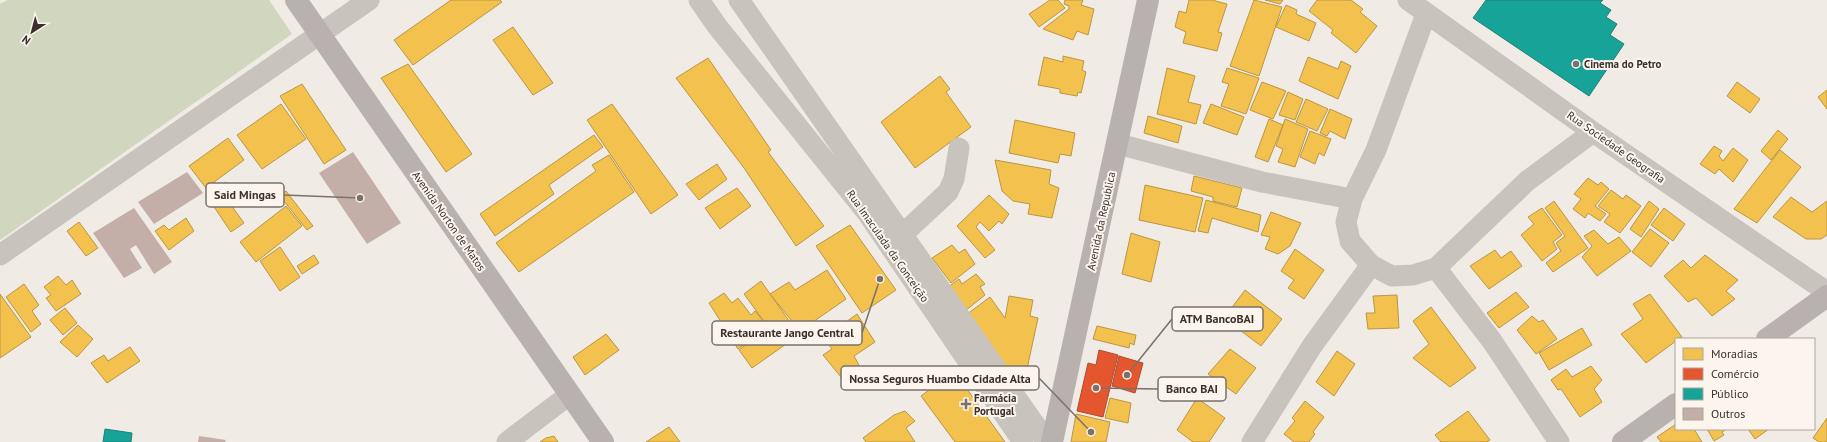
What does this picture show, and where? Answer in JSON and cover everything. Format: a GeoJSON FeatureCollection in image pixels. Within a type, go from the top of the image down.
{"type":"FeatureCollection","features":[{"type":"Feature","properties":{"kind":"main road","name":"Avenida Norton de Matos"},"geometry":{"type":"LineString","coordinates":[[296,0],[603,442]]}},
{"type":"Feature","properties":{"kind":"main road","name":"Avenida da Republica"},"geometry":{"type":"LineString","coordinates":[[1052,442],[1118,144],[1148,0]]}},
{"type":"Feature","properties":{"kind":"main road"},"geometry":{"type":"LineString","coordinates":[[1768,338],[1827,296]]}},
{"type":"Feature","properties":{"kind":"main road"},"geometry":{"type":"LineString","coordinates":[[1623,442],[1675,405]]}},
{"type":"Feature","properties":{"kind":"street"},"geometry":{"type":"LineString","coordinates":[[0,255],[369,0]]}},
{"type":"Feature","properties":{"kind":"street","name":"Rua Imaculada da Conceição"},"geometry":{"type":"LineString","coordinates":[[699,0],[717,26],[868,214],[1023,442]]}},
{"type":"Feature","properties":{"kind":"street","name":"Rua Sociedade Geografia"},"geometry":{"type":"LineString","coordinates":[[1408,0],[1593,132],[1827,292]]}},
{"type":"Feature","properties":{"kind":"street"},"geometry":{"type":"LineString","coordinates":[[717,26],[741,3]]}},
{"type":"Feature","properties":{"kind":"street","name":"Rua Imaculada da Conceição"},"geometry":{"type":"LineString","coordinates":[[741,3],[1047,442]]}},
{"type":"Feature","properties":{"kind":"street"},"geometry":{"type":"LineString","coordinates":[[1426,14],[1376,150],[1352,199],[1346,222],[1350,241],[1370,265],[1392,276],[1413,275],[1436,268],[1527,181],[1593,132]]}},
{"type":"Feature","properties":{"kind":"street"},"geometry":{"type":"LineString","coordinates":[[1118,144],[1262,182],[1352,199]]}},
{"type":"Feature","properties":{"kind":"street"},"geometry":{"type":"LineString","coordinates":[[903,234],[948,192],[954,179],[959,148]]}},
{"type":"Feature","properties":{"kind":"street"},"geometry":{"type":"LineString","coordinates":[[1252,442],[1312,346],[1370,265]]}},
{"type":"Feature","properties":{"kind":"street"},"geometry":{"type":"LineString","coordinates":[[1436,268],[1492,341],[1559,442]]}},
{"type":"Feature","properties":{"kind":"street"},"geometry":{"type":"LineString","coordinates":[[507,442],[570,395]]}},
{"type":"Feature","properties":{"kind":"green space"},"geometry":{"type":"Polygon","coordinates":[[[7,0],[269,0],[292,34],[0,240],[0,4],[7,0]]]}},
{"type":"Feature","properties":{"kind":"building: Moradias"},"geometry":{"type":"Polygon","coordinates":[[[451,0],[500,0],[502,2],[413,65],[394,40],[451,0]]]}},
{"type":"Feature","properties":{"kind":"building: Moradias"},"geometry":{"type":"Polygon","coordinates":[[[1050,0],[1058,0],[1065,8],[1039,27],[1029,14],[1050,0]]]}},
{"type":"Feature","properties":{"kind":"building: Moradias"},"geometry":{"type":"Polygon","coordinates":[[[1065,0],[1083,0],[1081,5],[1094,9],[1088,35],[1077,31],[1073,40],[1043,29],[1069,9],[1069,6],[1064,4],[1065,0]]]}},
{"type":"Feature","properties":{"kind":"building: Moradias"},"geometry":{"type":"Polygon","coordinates":[[[1189,0],[1212,0],[1227,4],[1218,32],[1222,33],[1217,51],[1183,43],[1186,32],[1175,27],[1179,11],[1186,13],[1189,0]]]}},
{"type":"Feature","properties":{"kind":"building: Moradias"},"geometry":{"type":"Polygon","coordinates":[[[1254,0],[1282,7],[1259,76],[1230,66],[1254,0]]]}},
{"type":"Feature","properties":{"kind":"building: Moradias"},"geometry":{"type":"Polygon","coordinates":[[[1265,0],[1283,0],[1280,4],[1265,0]]]}},
{"type":"Feature","properties":{"kind":"building: Moradias"},"geometry":{"type":"Polygon","coordinates":[[[1317,0],[1351,0],[1363,9],[1360,12],[1377,26],[1356,53],[1331,33],[1333,30],[1309,11],[1317,0]]]}},
{"type":"Feature","properties":{"kind":"building: Moradias"},"geometry":{"type":"Polygon","coordinates":[[[1286,5],[1297,10],[1296,14],[1316,23],[1309,41],[1276,27],[1286,5]]]}},
{"type":"Feature","properties":{"kind":"building: Moradias"},"geometry":{"type":"Polygon","coordinates":[[[513,27],[553,83],[533,95],[493,40],[513,27]]]}},
{"type":"Feature","properties":{"kind":"building: Moradias"},"geometry":{"type":"Polygon","coordinates":[[[1063,56],[1084,61],[1082,70],[1086,72],[1081,93],[1078,92],[1077,96],[1060,93],[1060,89],[1038,85],[1044,57],[1063,62],[1063,56]]]}},
{"type":"Feature","properties":{"kind":"building: Moradias"},"geometry":{"type":"Polygon","coordinates":[[[1308,57],[1338,69],[1341,61],[1351,66],[1338,99],[1299,81],[1308,57]]]}},
{"type":"Feature","properties":{"kind":"building: Moradias"},"geometry":{"type":"Polygon","coordinates":[[[708,58],[771,150],[768,152],[824,226],[796,246],[744,168],[676,78],[708,58]]]}},
{"type":"Feature","properties":{"kind":"building: Moradias"},"geometry":{"type":"Polygon","coordinates":[[[408,64],[472,154],[446,172],[381,78],[408,64]]]}},
{"type":"Feature","properties":{"kind":"building: Moradias"},"geometry":{"type":"Polygon","coordinates":[[[1167,68],[1195,76],[1188,102],[1201,105],[1196,124],[1157,114],[1167,68]]]}},
{"type":"Feature","properties":{"kind":"building: Moradias"},"geometry":{"type":"Polygon","coordinates":[[[1227,68],[1259,78],[1246,114],[1221,106],[1229,84],[1222,82],[1227,68]]]}},
{"type":"Feature","properties":{"kind":"building: Moradias"},"geometry":{"type":"Polygon","coordinates":[[[940,76],[950,89],[946,92],[971,127],[915,168],[881,122],[940,76]]]}},
{"type":"Feature","properties":{"kind":"building: Moradias"},"geometry":{"type":"Polygon","coordinates":[[[1262,82],[1286,91],[1273,119],[1250,110],[1262,82]]]}},
{"type":"Feature","properties":{"kind":"building: Moradias"},"geometry":{"type":"Polygon","coordinates":[[[1737,82],[1760,99],[1750,113],[1727,96],[1737,82]]]}},
{"type":"Feature","properties":{"kind":"building: Moradias"},"geometry":{"type":"Polygon","coordinates":[[[302,84],[346,150],[324,164],[280,96],[302,84]]]}},
{"type":"Feature","properties":{"kind":"building: Moradias"},"geometry":{"type":"Polygon","coordinates":[[[1827,90],[1827,109],[1818,97],[1827,90]]]}},
{"type":"Feature","properties":{"kind":"building: Moradias"},"geometry":{"type":"Polygon","coordinates":[[[1288,92],[1303,99],[1295,120],[1279,115],[1288,92]]]}},
{"type":"Feature","properties":{"kind":"building: Moradias"},"geometry":{"type":"Polygon","coordinates":[[[1306,99],[1328,109],[1317,131],[1296,122],[1306,99]]]}},
{"type":"Feature","properties":{"kind":"building: Moradias"},"geometry":{"type":"Polygon","coordinates":[[[281,104],[306,139],[262,169],[237,135],[281,104]]]}},
{"type":"Feature","properties":{"kind":"building: Moradias"},"geometry":{"type":"Polygon","coordinates":[[[612,104],[678,195],[651,214],[587,120],[612,104]]]}},
{"type":"Feature","properties":{"kind":"building: Moradias"},"geometry":{"type":"Polygon","coordinates":[[[1211,104],[1244,117],[1237,135],[1203,123],[1211,104]]]}},
{"type":"Feature","properties":{"kind":"building: Moradias"},"geometry":{"type":"Polygon","coordinates":[[[1330,109],[1352,119],[1345,139],[1330,131],[1327,136],[1320,133],[1330,109]]]}},
{"type":"Feature","properties":{"kind":"building: Moradias"},"geometry":{"type":"Polygon","coordinates":[[[1148,116],[1182,126],[1178,143],[1144,133],[1148,116]]]}},
{"type":"Feature","properties":{"kind":"building: Moradias"},"geometry":{"type":"Polygon","coordinates":[[[1269,119],[1283,125],[1268,162],[1255,157],[1269,119]]]}},
{"type":"Feature","properties":{"kind":"building: Moradias"},"geometry":{"type":"Polygon","coordinates":[[[1285,119],[1308,129],[1295,167],[1278,162],[1283,149],[1276,146],[1285,119]]]}},
{"type":"Feature","properties":{"kind":"building: Moradias"},"geometry":{"type":"Polygon","coordinates":[[[1015,120],[1075,133],[1071,156],[1060,154],[1058,163],[1009,153],[1015,120]]]}},
{"type":"Feature","properties":{"kind":"building: Moradias"},"geometry":{"type":"Polygon","coordinates":[[[1778,130],[1788,139],[1771,160],[1761,151],[1778,130]]]}},
{"type":"Feature","properties":{"kind":"building: Moradias"},"geometry":{"type":"Polygon","coordinates":[[[1310,131],[1331,139],[1324,156],[1319,153],[1315,164],[1300,157],[1310,131]]]}},
{"type":"Feature","properties":{"kind":"building: Moradias"},"geometry":{"type":"Polygon","coordinates":[[[594,135],[603,147],[549,185],[554,194],[495,236],[480,214],[594,135]]]}},
{"type":"Feature","properties":{"kind":"building: Moradias"},"geometry":{"type":"Polygon","coordinates":[[[228,138],[244,160],[206,188],[189,166],[228,138]]]}},
{"type":"Feature","properties":{"kind":"building: Moradias"},"geometry":{"type":"Polygon","coordinates":[[[1714,146],[1722,151],[1719,156],[1723,161],[1733,148],[1748,160],[1733,182],[1719,169],[1715,174],[1700,164],[1714,146]]]}},
{"type":"Feature","properties":{"kind":"building: Moradias"},"geometry":{"type":"Polygon","coordinates":[[[1780,150],[1801,167],[1757,223],[1734,209],[1780,150]]]}},
{"type":"Feature","properties":{"kind":"building: Moradias"},"geometry":{"type":"Polygon","coordinates":[[[609,155],[634,192],[519,272],[496,243],[596,171],[592,165],[609,155]]]}},
{"type":"Feature","properties":{"kind":"building: Moradias"},"geometry":{"type":"Polygon","coordinates":[[[995,160],[1051,170],[1049,184],[1059,188],[1052,218],[1028,214],[1030,204],[1013,201],[1002,191],[995,160]]]}},
{"type":"Feature","properties":{"kind":"building: Moradias"},"geometry":{"type":"Polygon","coordinates":[[[717,164],[727,179],[699,200],[686,184],[717,164]]]}},
{"type":"Feature","properties":{"kind":"building: Moradias"},"geometry":{"type":"Polygon","coordinates":[[[1194,176],[1242,188],[1237,207],[1213,201],[1213,197],[1191,191],[1194,176]]]}},
{"type":"Feature","properties":{"kind":"building: Moradias"},"geometry":{"type":"Polygon","coordinates":[[[1588,178],[1598,185],[1601,182],[1609,189],[1595,206],[1606,214],[1600,221],[1588,213],[1585,218],[1573,209],[1581,199],[1574,194],[1588,178]]]}},
{"type":"Feature","properties":{"kind":"building: Moradias"},"geometry":{"type":"Polygon","coordinates":[[[226,182],[239,200],[231,205],[244,223],[231,232],[206,195],[226,182]]]}},
{"type":"Feature","properties":{"kind":"building: Moradias"},"geometry":{"type":"Polygon","coordinates":[[[1145,185],[1203,198],[1195,232],[1139,220],[1145,185]]]}},
{"type":"Feature","properties":{"kind":"building: Moradias"},"geometry":{"type":"Polygon","coordinates":[[[737,188],[751,206],[720,229],[705,208],[737,188]]]}},
{"type":"Feature","properties":{"kind":"building: Moradias"},"geometry":{"type":"Polygon","coordinates":[[[1611,190],[1623,199],[1626,195],[1641,206],[1620,233],[1604,222],[1610,214],[1598,206],[1611,190]]]}},
{"type":"Feature","properties":{"kind":"building: Moradias"},"geometry":{"type":"Polygon","coordinates":[[[286,191],[313,226],[307,230],[280,196],[286,191]]]}},
{"type":"Feature","properties":{"kind":"building: Moradias"},"geometry":{"type":"Polygon","coordinates":[[[989,195],[1009,214],[1002,224],[999,221],[989,231],[980,222],[976,227],[995,250],[985,258],[957,226],[989,195]]]}},
{"type":"Feature","properties":{"kind":"building: Moradias"},"geometry":{"type":"Polygon","coordinates":[[[1791,197],[1812,212],[1827,201],[1827,235],[1821,239],[1806,239],[1773,217],[1791,197]]]}},
{"type":"Feature","properties":{"kind":"building: Moradias"},"geometry":{"type":"Polygon","coordinates":[[[1206,200],[1261,215],[1258,232],[1212,218],[1208,233],[1198,231],[1206,200]]]}},
{"type":"Feature","properties":{"kind":"building: Moradias"},"geometry":{"type":"Polygon","coordinates":[[[1554,201],[1588,248],[1553,272],[1546,263],[1561,251],[1556,243],[1565,236],[1545,208],[1554,201]]]}},
{"type":"Feature","properties":{"kind":"building: Moradias"},"geometry":{"type":"Polygon","coordinates":[[[1649,201],[1659,209],[1641,237],[1630,229],[1649,201]]]}},
{"type":"Feature","properties":{"kind":"building: Moradias"},"geometry":{"type":"Polygon","coordinates":[[[286,206],[302,226],[256,262],[240,242],[286,206]]]}},
{"type":"Feature","properties":{"kind":"building: Moradias"},"geometry":{"type":"Polygon","coordinates":[[[1542,208],[1562,235],[1553,242],[1557,249],[1542,261],[1521,235],[1534,224],[1528,217],[1542,208]]]}},
{"type":"Feature","properties":{"kind":"building: Moradias"},"geometry":{"type":"Polygon","coordinates":[[[1664,208],[1685,224],[1673,241],[1651,225],[1664,208]]]}},
{"type":"Feature","properties":{"kind":"building: Moradias"},"geometry":{"type":"Polygon","coordinates":[[[1271,212],[1301,223],[1290,246],[1278,254],[1265,249],[1270,237],[1261,235],[1271,212]]]}},
{"type":"Feature","properties":{"kind":"building: Moradias"},"geometry":{"type":"Polygon","coordinates":[[[186,218],[194,231],[169,250],[155,231],[164,225],[169,230],[186,218]]]}},
{"type":"Feature","properties":{"kind":"building: Moradias"},"geometry":{"type":"Polygon","coordinates":[[[79,222],[98,248],[86,256],[67,231],[79,222]]]}},
{"type":"Feature","properties":{"kind":"building: Moradias"},"geometry":{"type":"Polygon","coordinates":[[[850,225],[896,290],[862,313],[816,246],[850,225]]]}},
{"type":"Feature","properties":{"kind":"building: Moradias"},"geometry":{"type":"Polygon","coordinates":[[[1650,229],[1669,243],[1651,267],[1632,252],[1650,229]]]}},
{"type":"Feature","properties":{"kind":"building: Moradias"},"geometry":{"type":"Polygon","coordinates":[[[1594,230],[1608,244],[1619,237],[1631,251],[1597,276],[1582,257],[1592,246],[1584,236],[1594,230]]]}},
{"type":"Feature","properties":{"kind":"building: Moradias"},"geometry":{"type":"Polygon","coordinates":[[[1131,233],[1160,242],[1151,282],[1122,274],[1131,233]]]}},
{"type":"Feature","properties":{"kind":"building: Moradias"},"geometry":{"type":"Polygon","coordinates":[[[952,245],[959,253],[965,249],[975,264],[951,283],[932,258],[952,245]]]}},
{"type":"Feature","properties":{"kind":"building: Moradias"},"geometry":{"type":"Polygon","coordinates":[[[280,247],[300,277],[280,291],[260,261],[280,247]]]}},
{"type":"Feature","properties":{"kind":"building: Moradias"},"geometry":{"type":"Polygon","coordinates":[[[1295,249],[1324,270],[1304,299],[1288,288],[1294,280],[1281,271],[1295,249]]]}},
{"type":"Feature","properties":{"kind":"building: Moradias"},"geometry":{"type":"Polygon","coordinates":[[[1495,250],[1501,258],[1511,251],[1522,266],[1489,289],[1470,266],[1495,250]]]}},
{"type":"Feature","properties":{"kind":"building: Moradias"},"geometry":{"type":"Polygon","coordinates":[[[314,255],[319,263],[302,274],[297,266],[314,255]]]}},
{"type":"Feature","properties":{"kind":"building: Moradias"},"geometry":{"type":"Polygon","coordinates":[[[1705,255],[1738,280],[1726,291],[1735,299],[1712,316],[1696,298],[1688,302],[1664,276],[1683,260],[1691,268],[1705,255]]]}},
{"type":"Feature","properties":{"kind":"building: Moradias"},"geometry":{"type":"Polygon","coordinates":[[[827,270],[846,299],[800,331],[770,294],[789,282],[795,290],[827,270]]]}},
{"type":"Feature","properties":{"kind":"building: Moradias"},"geometry":{"type":"Polygon","coordinates":[[[976,274],[985,284],[980,287],[985,295],[965,311],[947,288],[959,279],[962,284],[976,274]]]}},
{"type":"Feature","properties":{"kind":"building: Moradias"},"geometry":{"type":"Polygon","coordinates":[[[58,276],[66,285],[72,280],[81,294],[56,311],[46,298],[51,295],[44,287],[58,276]]]}},
{"type":"Feature","properties":{"kind":"building: Moradias"},"geometry":{"type":"Polygon","coordinates":[[[761,281],[799,335],[752,368],[739,350],[768,327],[744,294],[761,281]]]}},
{"type":"Feature","properties":{"kind":"building: Moradias"},"geometry":{"type":"Polygon","coordinates":[[[24,284],[39,305],[32,311],[41,324],[31,332],[6,297],[24,284]]]}},
{"type":"Feature","properties":{"kind":"building: Moradias"},"geometry":{"type":"Polygon","coordinates":[[[1245,290],[1282,319],[1261,346],[1224,318],[1245,290]]]}},
{"type":"Feature","properties":{"kind":"building: Moradias"},"geometry":{"type":"Polygon","coordinates":[[[1516,292],[1529,307],[1499,328],[1487,313],[1516,292]]]}},
{"type":"Feature","properties":{"kind":"building: Moradias"},"geometry":{"type":"Polygon","coordinates":[[[724,293],[732,303],[738,298],[751,315],[755,311],[768,327],[738,349],[709,303],[724,293]]]}},
{"type":"Feature","properties":{"kind":"building: Moradias"},"geometry":{"type":"Polygon","coordinates":[[[0,294],[31,337],[0,358],[0,294]]]}},
{"type":"Feature","properties":{"kind":"building: Moradias"},"geometry":{"type":"Polygon","coordinates":[[[1650,294],[1682,337],[1675,338],[1675,342],[1646,363],[1621,334],[1643,319],[1633,304],[1650,294]]]}},
{"type":"Feature","properties":{"kind":"building: Moradias"},"geometry":{"type":"Polygon","coordinates":[[[1397,295],[1399,328],[1368,329],[1366,313],[1375,313],[1373,296],[1397,295]]]}},
{"type":"Feature","properties":{"kind":"building: Moradias"},"geometry":{"type":"Polygon","coordinates":[[[1009,296],[1033,300],[1030,316],[1038,318],[1027,369],[1022,379],[1017,382],[966,315],[990,297],[1005,318],[1009,296]]]}},
{"type":"Feature","properties":{"kind":"building: Moradias"},"geometry":{"type":"Polygon","coordinates":[[[1431,307],[1476,368],[1450,387],[1413,358],[1429,344],[1413,321],[1431,307]]]}},
{"type":"Feature","properties":{"kind":"building: Moradias"},"geometry":{"type":"Polygon","coordinates":[[[65,308],[77,323],[63,335],[50,320],[65,308]]]}},
{"type":"Feature","properties":{"kind":"building: Moradias"},"geometry":{"type":"Polygon","coordinates":[[[857,314],[875,342],[854,356],[859,365],[841,377],[823,355],[832,349],[824,338],[857,314]]]}},
{"type":"Feature","properties":{"kind":"building: Moradias"},"geometry":{"type":"Polygon","coordinates":[[[1532,316],[1539,322],[1543,320],[1557,339],[1536,354],[1517,330],[1532,316]]]}},
{"type":"Feature","properties":{"kind":"building: Moradias"},"geometry":{"type":"Polygon","coordinates":[[[78,325],[93,339],[77,357],[60,342],[78,325]]]}},
{"type":"Feature","properties":{"kind":"building: Moradias"},"geometry":{"type":"Polygon","coordinates":[[[1097,326],[1136,335],[1134,345],[1130,343],[1129,348],[1093,339],[1097,326]]]}},
{"type":"Feature","properties":{"kind":"building: Moradias"},"geometry":{"type":"Polygon","coordinates":[[[1582,328],[1592,345],[1549,370],[1539,353],[1582,328]]]}},
{"type":"Feature","properties":{"kind":"building: Moradias"},"geometry":{"type":"Polygon","coordinates":[[[606,334],[619,350],[585,375],[573,357],[606,334]]]}},
{"type":"Feature","properties":{"kind":"building: Moradias"},"geometry":{"type":"Polygon","coordinates":[[[130,347],[140,361],[107,383],[91,363],[104,355],[108,361],[130,347]]]}},
{"type":"Feature","properties":{"kind":"building: Moradias"},"geometry":{"type":"Polygon","coordinates":[[[1230,349],[1256,368],[1236,394],[1208,374],[1230,349]]]}},
{"type":"Feature","properties":{"kind":"building: Moradias"},"geometry":{"type":"Polygon","coordinates":[[[1337,351],[1355,364],[1334,396],[1316,382],[1337,351]]]}},
{"type":"Feature","properties":{"kind":"building: Moradias"},"geometry":{"type":"Polygon","coordinates":[[[1591,366],[1602,380],[1594,389],[1602,402],[1580,417],[1561,389],[1558,390],[1551,380],[1566,369],[1572,377],[1591,366]]]}},
{"type":"Feature","properties":{"kind":"building: Moradias"},"geometry":{"type":"Polygon","coordinates":[[[954,371],[1005,442],[955,442],[921,396],[954,371]]]}},
{"type":"Feature","properties":{"kind":"building: Moradias"},"geometry":{"type":"Polygon","coordinates":[[[1110,398],[1131,403],[1128,423],[1105,418],[1110,398]]]}},
{"type":"Feature","properties":{"kind":"building: Moradias"},"geometry":{"type":"Polygon","coordinates":[[[1197,398],[1225,418],[1209,442],[1193,442],[1177,430],[1197,398]]]}},
{"type":"Feature","properties":{"kind":"building: Moradias"},"geometry":{"type":"Polygon","coordinates":[[[1305,401],[1324,417],[1313,432],[1315,434],[1309,442],[1294,442],[1284,434],[1295,421],[1292,418],[1305,401]]]}},
{"type":"Feature","properties":{"kind":"building: Moradias"},"geometry":{"type":"Polygon","coordinates":[[[905,411],[915,421],[906,428],[915,442],[866,442],[863,438],[894,415],[905,411]]]}},
{"type":"Feature","properties":{"kind":"building: Moradias"},"geometry":{"type":"Polygon","coordinates":[[[1468,411],[1490,440],[1487,442],[1441,442],[1435,435],[1468,411]]]}},
{"type":"Feature","properties":{"kind":"building: Moradias"},"geometry":{"type":"Polygon","coordinates":[[[1076,414],[1110,422],[1106,442],[1071,442],[1076,414]]]}},
{"type":"Feature","properties":{"kind":"building: Moradias"},"geometry":{"type":"Polygon","coordinates":[[[1827,418],[1827,442],[1819,442],[1813,438],[1827,418]]]}},
{"type":"Feature","properties":{"kind":"building: Moradias"},"geometry":{"type":"Polygon","coordinates":[[[1675,425],[1675,430],[1695,430],[1702,442],[1661,442],[1657,437],[1675,425]]]}},
{"type":"Feature","properties":{"kind":"building: Moradias"},"geometry":{"type":"Polygon","coordinates":[[[669,427],[680,442],[646,442],[669,427]]]}},
{"type":"Feature","properties":{"kind":"building: Moradias"},"geometry":{"type":"Polygon","coordinates":[[[1708,430],[1725,430],[1722,432],[1724,435],[1714,441],[1708,430]]]}},
{"type":"Feature","properties":{"kind":"building: Moradias"},"geometry":{"type":"Polygon","coordinates":[[[1749,430],[1768,430],[1755,439],[1749,430]]]}},
{"type":"Feature","properties":{"kind":"building: Moradias"},"geometry":{"type":"Polygon","coordinates":[[[554,436],[558,442],[540,442],[546,438],[554,436]]]}},
{"type":"Feature","properties":{"kind":"building: Comércio"},"geometry":{"type":"Polygon","coordinates":[[[1099,350],[1118,355],[1103,417],[1077,411],[1088,363],[1096,365],[1099,350]]]}},
{"type":"Feature","properties":{"kind":"building: Comércio"},"geometry":{"type":"Polygon","coordinates":[[[1119,356],[1143,363],[1135,393],[1112,386],[1119,356]]]}},
{"type":"Feature","properties":{"kind":"building: Público","name":"Cinema do Petro"},"geometry":{"type":"Polygon","coordinates":[[[1486,0],[1603,0],[1600,3],[1611,10],[1606,17],[1617,24],[1610,35],[1624,44],[1589,96],[1473,18],[1486,0]]]}},
{"type":"Feature","properties":{"kind":"building: Público"},"geometry":{"type":"Polygon","coordinates":[[[105,429],[132,433],[131,442],[103,442],[105,429]]]}},
{"type":"Feature","properties":{"kind":"building: Outros"},"geometry":{"type":"Polygon","coordinates":[[[353,152],[401,223],[367,244],[319,173],[353,152]]]}},
{"type":"Feature","properties":{"kind":"building: Outros"},"geometry":{"type":"Polygon","coordinates":[[[187,172],[203,193],[154,224],[138,202],[187,172]]]}},
{"type":"Feature","properties":{"kind":"building: Outros"},"geometry":{"type":"Polygon","coordinates":[[[134,208],[172,262],[154,274],[136,245],[130,249],[142,268],[124,278],[93,233],[134,208]]]}},
{"type":"Feature","properties":{"kind":"building: Outros"},"geometry":{"type":"Polygon","coordinates":[[[199,436],[226,440],[225,442],[198,442],[199,436]]]}},
{"type":"Feature","properties":{"kind":"place","name":"Cinema do Petro"},"geometry":{"type":"Point","coordinates":[1576,64]}},
{"type":"Feature","properties":{"kind":"place","name":"Said Mingas"},"geometry":{"type":"Point","coordinates":[360,198]}},
{"type":"Feature","properties":{"kind":"place","name":"Restaurante Jango Central"},"geometry":{"type":"Point","coordinates":[880,279]}},
{"type":"Feature","properties":{"kind":"place","name":"ATM BancoBAI"},"geometry":{"type":"Point","coordinates":[1127,375]}},
{"type":"Feature","properties":{"kind":"place","name":"Banco BAI"},"geometry":{"type":"Point","coordinates":[1096,388]}},
{"type":"Feature","properties":{"kind":"place","name":"Farmácia Portugal"},"geometry":{"type":"Point","coordinates":[966,404]}},
{"type":"Feature","properties":{"kind":"place","name":"Nossa Seguros Huambo Cidade Alta"},"geometry":{"type":"Point","coordinates":[1091,432]}}]}
